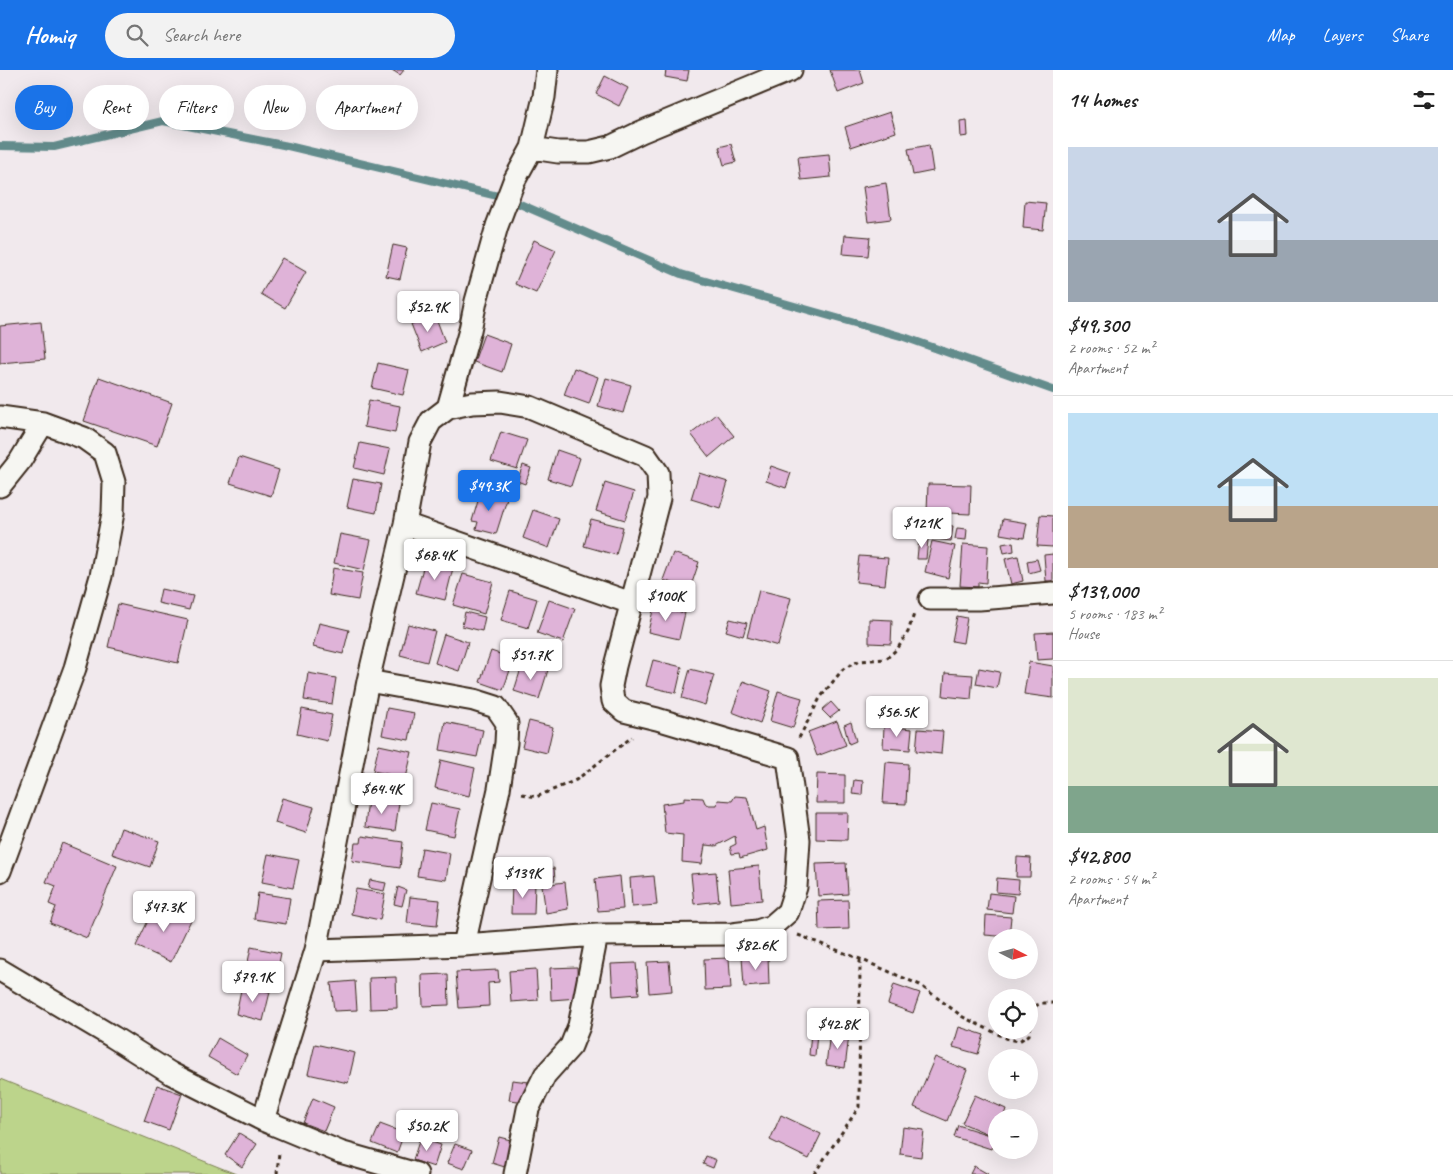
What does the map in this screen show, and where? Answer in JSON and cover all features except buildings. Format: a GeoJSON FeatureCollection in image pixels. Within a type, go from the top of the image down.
{"type":"FeatureCollection","features":[{"type":"Feature","properties":{"kind":"street"},"geometry":{"type":"LineString","coordinates":[[448,408],[497,226],[514,181],[532,148],[544,97],[547,70]]}},
{"type":"Feature","properties":{"kind":"street"},"geometry":{"type":"LineString","coordinates":[[532,148],[558,152],[589,152],[610,147],[641,132],[791,70]]}},
{"type":"Feature","properties":{"kind":"street"},"geometry":{"type":"LineString","coordinates":[[264,1120],[316,950],[368,681],[405,524],[420,442],[431,421],[448,408],[472,403],[500,402],[530,407],[646,456],[658,473],[658,498],[613,673],[611,686],[612,701],[624,711],[788,758],[799,840],[796,886],[788,912],[772,926],[757,931],[732,934],[597,935],[464,945],[316,950]]}},
{"type":"Feature","properties":{"kind":"street"},"geometry":{"type":"LineString","coordinates":[[0,417],[43,423],[84,438],[105,453],[114,482],[113,514],[101,576],[75,668],[0,871]]}},
{"type":"Feature","properties":{"kind":"street"},"geometry":{"type":"LineString","coordinates":[[0,486],[20,461],[43,423]]}},
{"type":"Feature","properties":{"kind":"street"},"geometry":{"type":"LineString","coordinates":[[405,524],[631,603]]}},
{"type":"Feature","properties":{"kind":"street"},"geometry":{"type":"LineString","coordinates":[[930,599],[979,599],[1053,593]]}},
{"type":"Feature","properties":{"kind":"street"},"geometry":{"type":"LineString","coordinates":[[368,681],[474,700],[496,707],[507,723],[499,789],[464,945]]}},
{"type":"Feature","properties":{"kind":"street"},"geometry":{"type":"LineString","coordinates":[[516,1174],[528,1109],[545,1075],[571,1046],[579,1026],[597,935]]}},
{"type":"Feature","properties":{"kind":"street"},"geometry":{"type":"LineString","coordinates":[[0,970],[113,1036],[170,1073],[264,1120],[340,1152],[417,1174]]}},
{"type":"Feature","properties":{"kind":"path"},"geometry":{"type":"LineString","coordinates":[[788,758],[820,698],[843,669],[859,661],[886,659],[898,648],[908,632],[915,609],[930,599]]}},
{"type":"Feature","properties":{"kind":"path"},"geometry":{"type":"LineString","coordinates":[[536,797],[576,780],[657,719]]}},
{"type":"Feature","properties":{"kind":"path"},"geometry":{"type":"LineString","coordinates":[[772,926],[860,958],[920,984],[963,1017],[1014,1040],[1024,1040],[1029,1035],[1035,1006],[1042,1003],[1053,1003]]}},
{"type":"Feature","properties":{"kind":"path"},"geometry":{"type":"LineString","coordinates":[[814,1174],[859,1107],[860,958]]}},
{"type":"Feature","properties":{"kind":"green space"},"geometry":{"type":"Polygon","coordinates":[[[0,1079],[236,1174],[0,1174],[0,1079]]]}},
{"type":"Feature","properties":{"kind":"waterway"},"geometry":{"type":"LineString","coordinates":[[0,146],[54,147],[163,121],[288,146],[506,198],[681,274],[904,337],[1053,390]]}}]}
